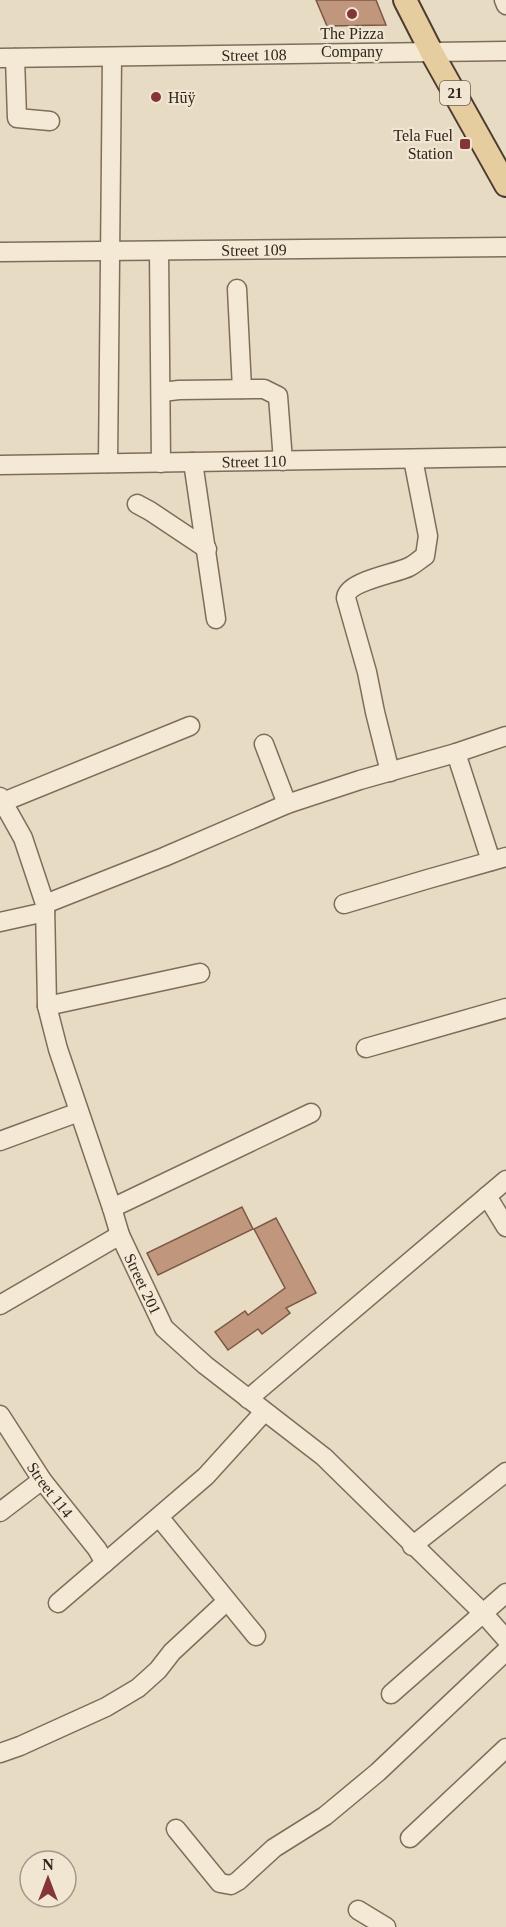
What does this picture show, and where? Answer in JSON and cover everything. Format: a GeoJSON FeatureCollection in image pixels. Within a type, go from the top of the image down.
{"type":"FeatureCollection","features":[{"type":"Feature","properties":{"kind":"main road","name":"21"},"geometry":{"type":"LineString","coordinates":[[405,0],[506,185]]}},
{"type":"Feature","properties":{"kind":"street"},"geometry":{"type":"LineString","coordinates":[[504,0],[506,5]]}},
{"type":"Feature","properties":{"kind":"street","name":"Street 108"},"geometry":{"type":"LineString","coordinates":[[8,58],[506,51]]}},
{"type":"Feature","properties":{"kind":"street"},"geometry":{"type":"LineString","coordinates":[[108,463],[112,57]]}},
{"type":"Feature","properties":{"kind":"street"},"geometry":{"type":"LineString","coordinates":[[8,58],[16,118],[50,121]]}},
{"type":"Feature","properties":{"kind":"street","name":"Street 109"},"geometry":{"type":"LineString","coordinates":[[0,252],[506,247]]}},
{"type":"Feature","properties":{"kind":"street"},"geometry":{"type":"LineString","coordinates":[[159,250],[161,463]]}},
{"type":"Feature","properties":{"kind":"street"},"geometry":{"type":"LineString","coordinates":[[237,289],[242,389]]}},
{"type":"Feature","properties":{"kind":"street"},"geometry":{"type":"LineString","coordinates":[[162,392],[264,389],[278,396],[283,461]]}},
{"type":"Feature","properties":{"kind":"street","name":"Street 110"},"geometry":{"type":"LineString","coordinates":[[0,465],[506,457]]}},
{"type":"Feature","properties":{"kind":"street"},"geometry":{"type":"LineString","coordinates":[[390,772],[346,593],[350,588],[368,580],[410,567],[425,556],[428,536],[413,459]]}},
{"type":"Feature","properties":{"kind":"street"},"geometry":{"type":"LineString","coordinates":[[193,462],[216,619]]}},
{"type":"Feature","properties":{"kind":"street"},"geometry":{"type":"LineString","coordinates":[[137,504],[207,549]]}},
{"type":"Feature","properties":{"kind":"street"},"geometry":{"type":"LineString","coordinates":[[1,800],[190,726]]}},
{"type":"Feature","properties":{"kind":"street"},"geometry":{"type":"LineString","coordinates":[[0,922],[45,908],[287,804],[506,736]]}},
{"type":"Feature","properties":{"kind":"street"},"geometry":{"type":"LineString","coordinates":[[264,744],[287,804]]}},
{"type":"Feature","properties":{"kind":"street"},"geometry":{"type":"LineString","coordinates":[[344,904],[499,859],[456,753]]}},
{"type":"Feature","properties":{"kind":"street","name":"Street 201"},"geometry":{"type":"LineString","coordinates":[[1,800],[23,837],[45,908],[47,1006],[58,1049],[120,1235],[164,1328],[205,1365],[324,1457],[412,1546],[483,1613],[506,1639]]}},
{"type":"Feature","properties":{"kind":"street"},"geometry":{"type":"LineString","coordinates":[[47,1006],[200,973]]}},
{"type":"Feature","properties":{"kind":"street"},"geometry":{"type":"LineString","coordinates":[[366,1048],[506,1008]]}},
{"type":"Feature","properties":{"kind":"street"},"geometry":{"type":"LineString","coordinates":[[0,1141],[79,1112]]}},
{"type":"Feature","properties":{"kind":"street"},"geometry":{"type":"LineString","coordinates":[[112,1208],[311,1113]]}},
{"type":"Feature","properties":{"kind":"street"},"geometry":{"type":"LineString","coordinates":[[248,1399],[506,1180]]}},
{"type":"Feature","properties":{"kind":"street"},"geometry":{"type":"LineString","coordinates":[[487,1196],[506,1227]]}},
{"type":"Feature","properties":{"kind":"street"},"geometry":{"type":"LineString","coordinates":[[0,1305],[120,1235]]}},
{"type":"Feature","properties":{"kind":"street"},"geometry":{"type":"LineString","coordinates":[[58,1603],[206,1476],[264,1412]]}},
{"type":"Feature","properties":{"kind":"street","name":"Street 114"},"geometry":{"type":"LineString","coordinates":[[0,1415],[42,1480],[97,1549],[105,1563]]}},
{"type":"Feature","properties":{"kind":"street"},"geometry":{"type":"LineString","coordinates":[[412,1546],[506,1472]]}},
{"type":"Feature","properties":{"kind":"street"},"geometry":{"type":"LineString","coordinates":[[0,1512],[42,1480]]}},
{"type":"Feature","properties":{"kind":"street"},"geometry":{"type":"LineString","coordinates":[[159,1517],[256,1636]]}},
{"type":"Feature","properties":{"kind":"street"},"geometry":{"type":"LineString","coordinates":[[391,1694],[506,1593]]}},
{"type":"Feature","properties":{"kind":"street"},"geometry":{"type":"LineString","coordinates":[[0,1753],[106,1707],[138,1688],[158,1670],[172,1652],[227,1601]]}},
{"type":"Feature","properties":{"kind":"street"},"geometry":{"type":"LineString","coordinates":[[176,1829],[220,1882],[231,1885],[274,1848],[325,1816],[378,1772],[506,1651]]}},
{"type":"Feature","properties":{"kind":"street"},"geometry":{"type":"LineString","coordinates":[[410,1838],[506,1748]]}},
{"type":"Feature","properties":{"kind":"street"},"geometry":{"type":"LineString","coordinates":[[358,1910],[386,1927]]}},
{"type":"Feature","properties":{"kind":"building","name":"The Pizza Company"},"geometry":{"type":"Polygon","coordinates":[[[316,0],[376,0],[386,25],[327,26],[316,0]]]}},
{"type":"Feature","properties":{"kind":"building"},"geometry":{"type":"Polygon","coordinates":[[[242,1207],[253,1229],[158,1275],[147,1253],[242,1207]]]}},
{"type":"Feature","properties":{"kind":"building"},"geometry":{"type":"Polygon","coordinates":[[[276,1218],[316,1293],[286,1308],[290,1313],[262,1334],[258,1329],[228,1350],[215,1332],[245,1311],[248,1315],[285,1288],[254,1229],[276,1218]]]}},
{"type":"Feature","properties":{"kind":"place","name":"The Pizza Company"},"geometry":{"type":"Point","coordinates":[352,14]}},
{"type":"Feature","properties":{"kind":"place","name":"Hūÿ"},"geometry":{"type":"Point","coordinates":[156,97]}},
{"type":"Feature","properties":{"kind":"place","name":"Tela Fuel Station"},"geometry":{"type":"Point","coordinates":[465,144]}}]}
